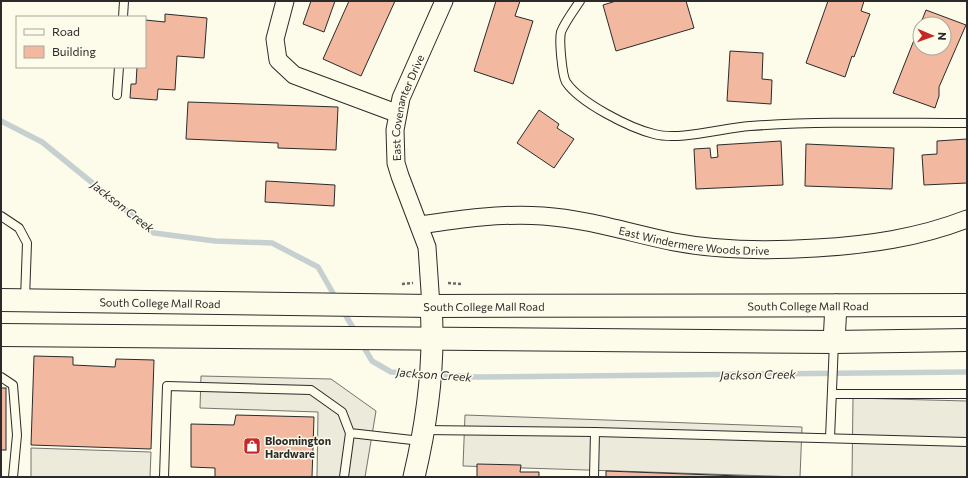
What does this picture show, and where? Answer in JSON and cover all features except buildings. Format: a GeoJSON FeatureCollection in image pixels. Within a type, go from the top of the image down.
{"type":"FeatureCollection","features":[{"type":"Feature","properties":{"kind":"main road","name":"South College Mall Road"},"geometry":{"type":"LineString","coordinates":[[1,300],[431,306],[967,305]]}},
{"type":"Feature","properties":{"kind":"main road"},"geometry":{"type":"LineString","coordinates":[[1,336],[386,338],[432,348],[834,351],[967,340]]}},
{"type":"Feature","properties":{"kind":"street","name":"East Covenanter Drive"},"geometry":{"type":"LineString","coordinates":[[414,477],[422,435],[432,348],[431,306],[427,247],[420,225],[404,189],[396,163],[396,113],[401,98],[444,1]]}},
{"type":"Feature","properties":{"kind":"street"},"geometry":{"type":"LineString","coordinates":[[282,2],[275,39],[278,60],[294,75],[396,113]]}},
{"type":"Feature","properties":{"kind":"street","name":"East Windermere Woods Drive"},"geometry":{"type":"LineString","coordinates":[[420,225],[478,217],[564,217],[674,242],[718,248],[781,250],[843,246],[900,239],[931,232],[967,219]]}},
{"type":"Feature","properties":{"kind":"street"},"geometry":{"type":"LineString","coordinates":[[834,351],[836,305]]}},
{"type":"Feature","properties":{"kind":"lane"},"geometry":{"type":"LineString","coordinates":[[123,16],[124,1]]}},
{"type":"Feature","properties":{"kind":"lane"},"geometry":{"type":"LineString","coordinates":[[580,1],[561,33],[561,56],[566,82],[580,96],[614,118],[654,135],[682,136],[748,126],[790,124],[967,123]]}},
{"type":"Feature","properties":{"kind":"lane"},"geometry":{"type":"LineString","coordinates":[[117,95],[119,68]]}},
{"type":"Feature","properties":{"kind":"lane"},"geometry":{"type":"LineString","coordinates":[[1,216],[19,228],[27,243],[25,300]]}},
{"type":"Feature","properties":{"kind":"lane"},"geometry":{"type":"LineString","coordinates":[[830,438],[834,351]]}},
{"type":"Feature","properties":{"kind":"lane"},"geometry":{"type":"LineString","coordinates":[[1,377],[14,385],[17,435],[13,477]]}},
{"type":"Feature","properties":{"kind":"lane"},"geometry":{"type":"LineString","coordinates":[[164,477],[167,386],[311,390],[342,412],[350,433],[344,477]]}},
{"type":"Feature","properties":{"kind":"lane"},"geometry":{"type":"LineString","coordinates":[[832,394],[967,394]]}},
{"type":"Feature","properties":{"kind":"lane"},"geometry":{"type":"LineString","coordinates":[[594,477],[595,432]]}},
{"type":"Feature","properties":{"kind":"lane"},"geometry":{"type":"LineString","coordinates":[[350,433],[422,435],[595,432],[967,442]]}},
{"type":"Feature","properties":{"kind":"shaded area"},"geometry":{"type":"Polygon","coordinates":[[[201,376],[331,379],[376,411],[365,477],[317,477],[318,412],[200,408],[201,376]]]}},
{"type":"Feature","properties":{"kind":"shaded area"},"geometry":{"type":"Polygon","coordinates":[[[853,398],[967,401],[967,477],[852,477],[853,398]]]}},
{"type":"Feature","properties":{"kind":"shaded area"},"geometry":{"type":"Polygon","coordinates":[[[465,415],[802,427],[800,477],[463,466],[465,415]]]}},
{"type":"Feature","properties":{"kind":"shaded area"},"geometry":{"type":"Polygon","coordinates":[[[31,448],[151,452],[150,477],[31,477],[31,448]]]}},
{"type":"Feature","properties":{"kind":"waterway","name":"Jackson Creek"},"geometry":{"type":"LineString","coordinates":[[1,121],[42,142],[154,233],[215,241],[272,243],[318,267],[337,300]]}},
{"type":"Feature","properties":{"kind":"waterway","name":"Jackson Creek"},"geometry":{"type":"LineString","coordinates":[[342,309],[356,333]]}},
{"type":"Feature","properties":{"kind":"waterway","name":"Jackson Creek"},"geometry":{"type":"LineString","coordinates":[[362,344],[372,361],[391,372],[476,377],[967,372]]}},
{"type":"Feature","properties":{"kind":"place","name":"Bloomington Hardware"},"geometry":{"type":"Point","coordinates":[252,446]}}]}
